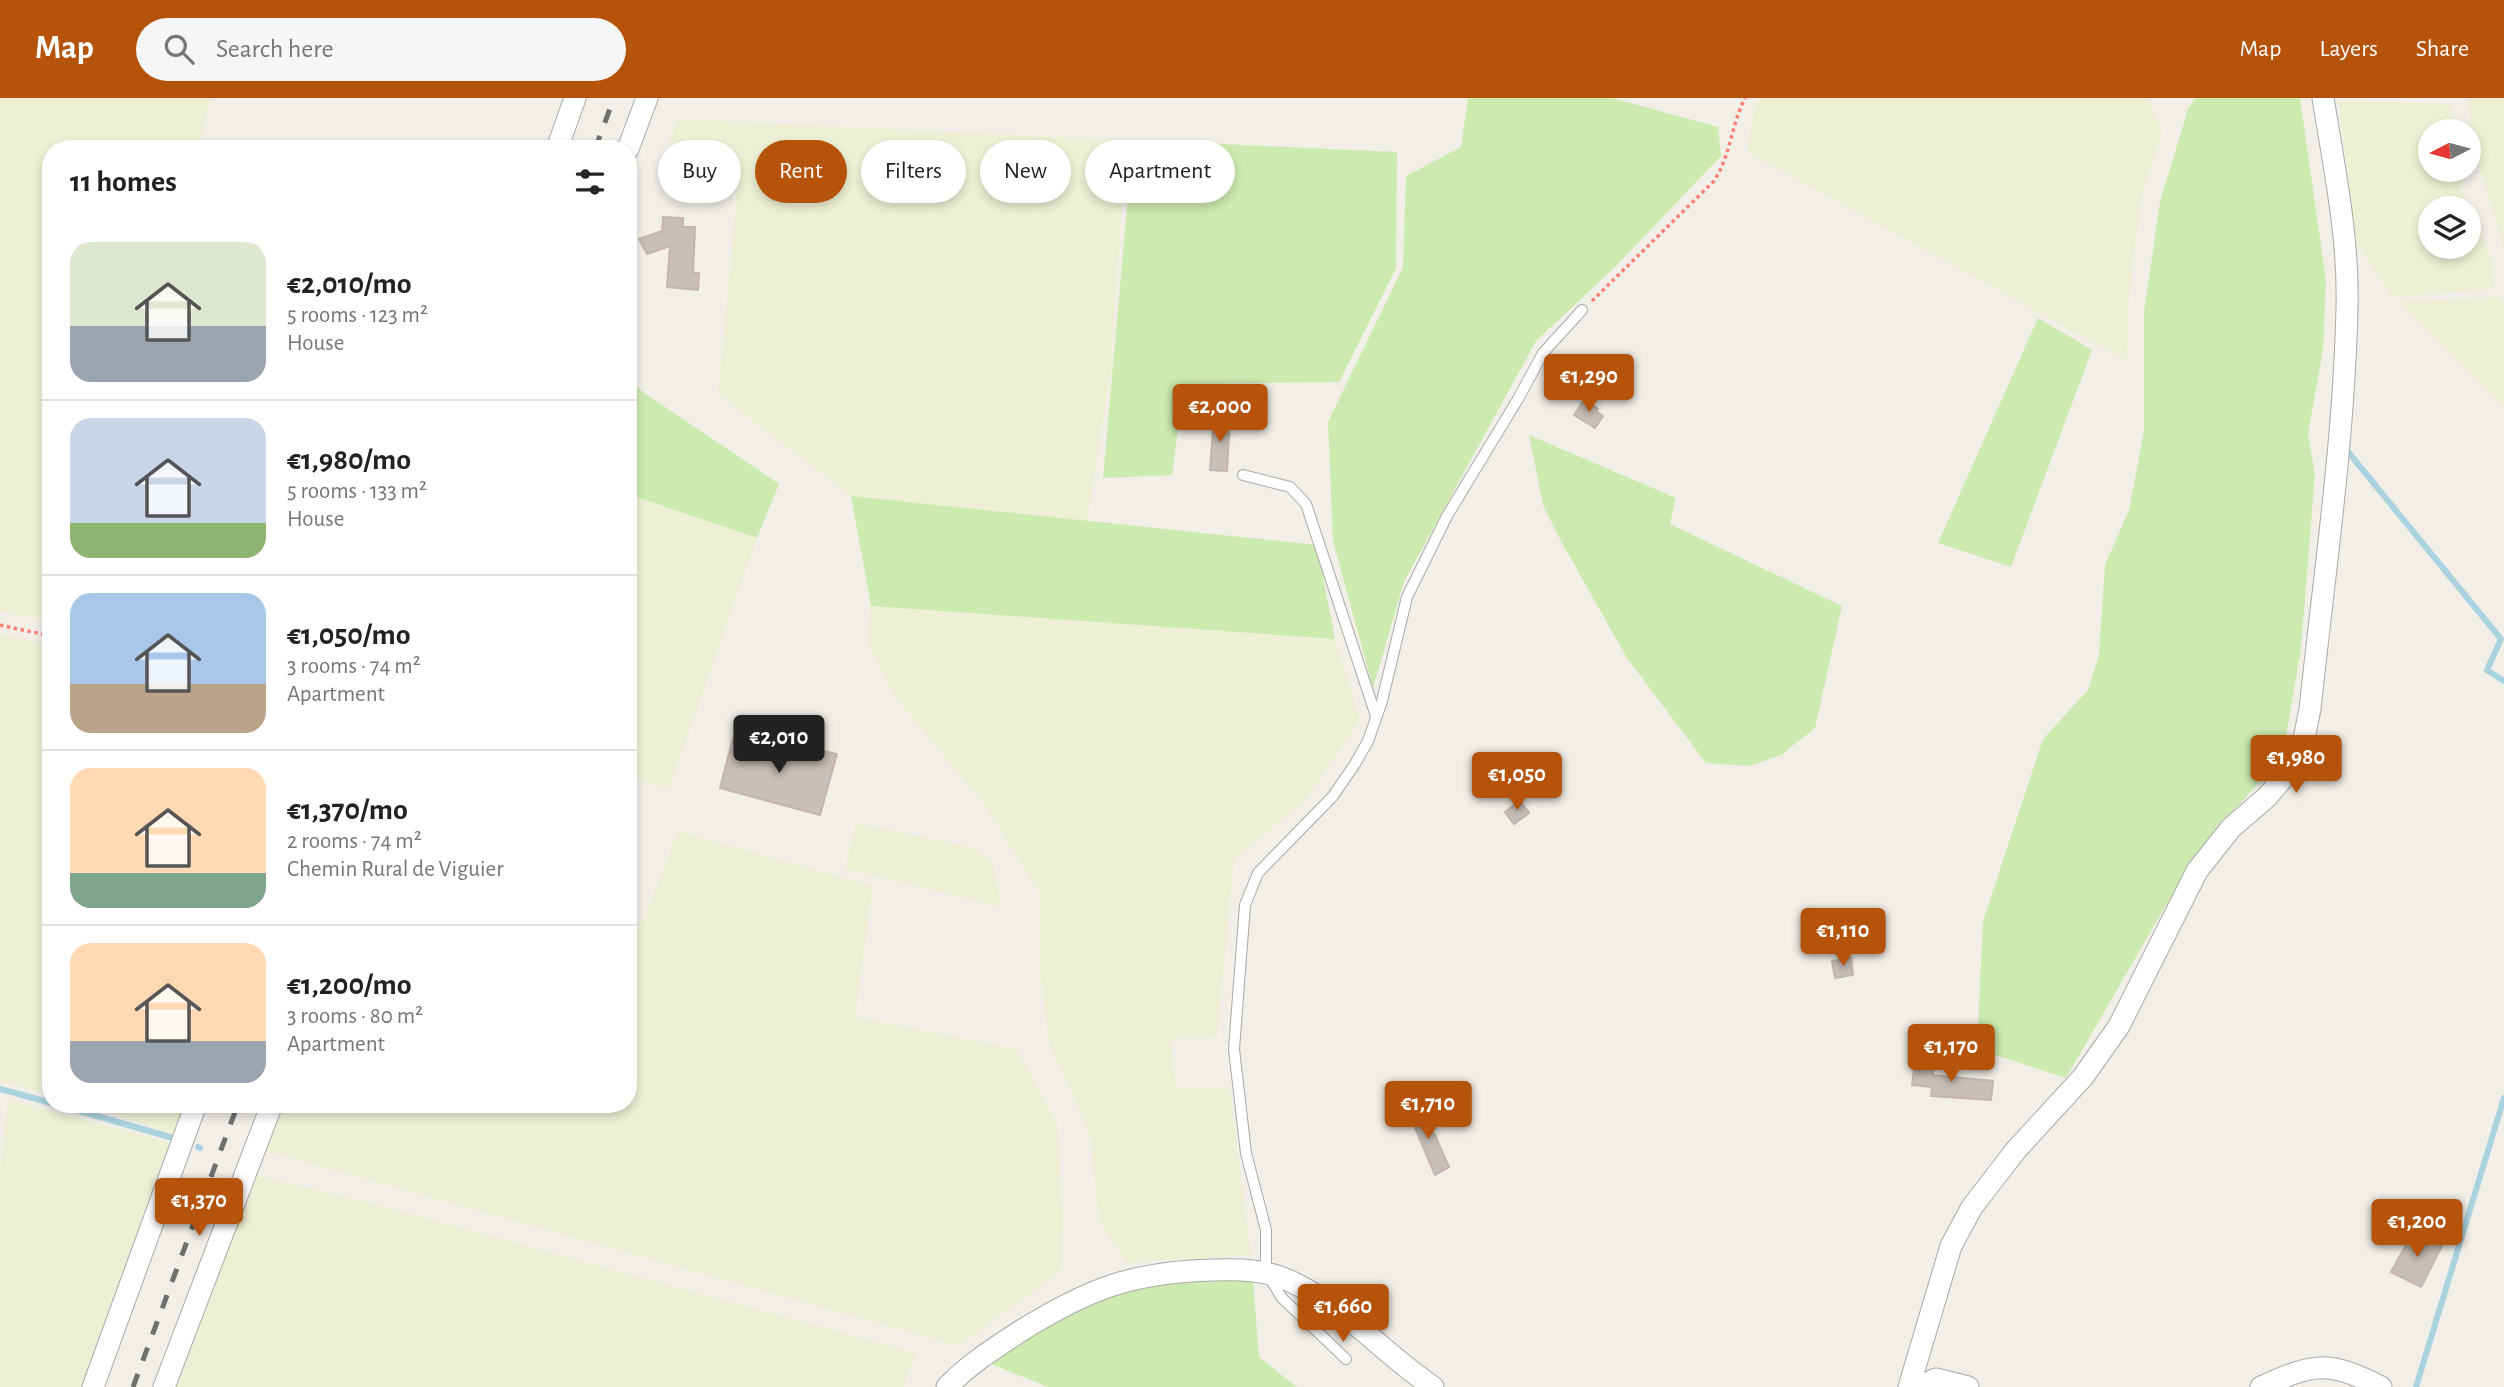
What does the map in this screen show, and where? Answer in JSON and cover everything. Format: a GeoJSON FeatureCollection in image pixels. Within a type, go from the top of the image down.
{"type":"FeatureCollection","features":[{"type":"Feature","properties":{"kind":"street"},"geometry":{"type":"LineString","coordinates":[[559,140],[575,98]]}},
{"type":"Feature","properties":{"kind":"street"},"geometry":{"type":"LineString","coordinates":[[631,140],[647,98]]}},
{"type":"Feature","properties":{"kind":"street"},"geometry":{"type":"LineString","coordinates":[[1909,1387],[1951,1247],[1972,1207],[2016,1150],[2083,1077],[2119,1026],[2197,871],[2231,828],[2276,786],[2292,767],[2303,744],[2310,709],[2338,442],[2347,307],[2342,221],[2323,98]]}},
{"type":"Feature","properties":{"kind":"street"},"geometry":{"type":"LineString","coordinates":[[93,1387],[193,1113]]}},
{"type":"Feature","properties":{"kind":"street"},"geometry":{"type":"LineString","coordinates":[[164,1387],[269,1113]]}},
{"type":"Feature","properties":{"kind":"street"},"geometry":{"type":"LineString","coordinates":[[947,1387],[983,1356],[1086,1293],[1114,1283],[1175,1271],[1237,1269],[1266,1272],[1291,1281],[1317,1296],[1433,1387]]}},
{"type":"Feature","properties":{"kind":"street"},"geometry":{"type":"LineString","coordinates":[[2261,1387],[2314,1367],[2340,1368],[2381,1387]]}},
{"type":"Feature","properties":{"kind":"street"},"geometry":{"type":"LineString","coordinates":[[1919,1387],[1936,1379],[1968,1387]]}},
{"type":"Feature","properties":{"kind":"lane"},"geometry":{"type":"LineString","coordinates":[[1346,1359],[1282,1298],[1266,1272],[1266,1230],[1246,1153],[1234,1049],[1245,905],[1258,873],[1333,796],[1355,764],[1368,741],[1382,701],[1407,597],[1447,516],[1543,353],[1583,310]]}},
{"type":"Feature","properties":{"kind":"lane"},"geometry":{"type":"LineString","coordinates":[[1243,475],[1290,487],[1306,504],[1376,716]]}},
{"type":"Feature","properties":{"kind":"path"},"geometry":{"type":"LineString","coordinates":[[1583,310],[1714,181],[1724,165],[1731,130],[1745,98]]}},
{"type":"Feature","properties":{"kind":"path"},"geometry":{"type":"LineString","coordinates":[[0,625],[42,634]]}},
{"type":"Feature","properties":{"kind":"green space"},"geometry":{"type":"Polygon","coordinates":[[[0,98],[211,98],[200,140],[42,140],[42,620],[0,611],[0,98]]]}},
{"type":"Feature","properties":{"kind":"green space"},"geometry":{"type":"Polygon","coordinates":[[[1468,98],[1612,98],[1718,127],[1721,156],[1615,267],[1536,341],[1404,582],[1373,688],[1333,541],[1328,422],[1403,267],[1406,176],[1461,147],[1468,98]]]}},
{"type":"Feature","properties":{"kind":"green space"},"geometry":{"type":"Polygon","coordinates":[[[1760,98],[2148,98],[2162,132],[2141,200],[2129,297],[2127,361],[1747,152],[1755,106],[1760,98]]]}},
{"type":"Feature","properties":{"kind":"green space"},"geometry":{"type":"Polygon","coordinates":[[[2196,98],[2300,98],[2326,280],[2323,351],[2308,433],[2315,474],[2301,649],[2285,742],[2270,770],[2195,855],[2066,1078],[1977,1049],[1983,921],[2043,739],[2088,690],[2099,655],[2105,565],[2129,510],[2144,431],[2144,312],[2160,202],[2188,109],[2196,98]]]}},
{"type":"Feature","properties":{"kind":"green space"},"geometry":{"type":"Polygon","coordinates":[[[2468,98],[2504,98],[2504,249],[2482,175],[2482,119],[2470,119],[2468,98]]]}},
{"type":"Feature","properties":{"kind":"green space"},"geometry":{"type":"Polygon","coordinates":[[[2338,100],[2450,104],[2452,119],[2418,119],[2418,182],[2462,182],[2464,196],[2418,196],[2418,259],[2481,259],[2481,234],[2493,260],[2495,289],[2391,297],[2356,241],[2338,100]]]}},
{"type":"Feature","properties":{"kind":"green space"},"geometry":{"type":"Polygon","coordinates":[[[677,119],[1122,140],[1085,140],[1085,203],[1122,203],[1111,372],[1087,521],[851,496],[718,394],[736,203],[741,203],[741,140],[671,140],[677,119]]]}},
{"type":"Feature","properties":{"kind":"green space"},"geometry":{"type":"Polygon","coordinates":[[[1235,145],[1397,152],[1396,268],[1339,382],[1184,384],[1172,475],[1103,478],[1127,203],[1235,203],[1235,145]]]}},
{"type":"Feature","properties":{"kind":"green space"},"geometry":{"type":"Polygon","coordinates":[[[2499,297],[2504,302],[2504,408],[2398,302],[2499,297]]]}},
{"type":"Feature","properties":{"kind":"green space"},"geometry":{"type":"Polygon","coordinates":[[[2038,318],[2092,350],[2011,567],[1938,543],[2038,318]]]}},
{"type":"Feature","properties":{"kind":"green space"},"geometry":{"type":"Polygon","coordinates":[[[637,386],[779,484],[757,538],[637,497],[637,386]]]}},
{"type":"Feature","properties":{"kind":"green space"},"geometry":{"type":"Polygon","coordinates":[[[1529,435],[1676,498],[1670,524],[1842,606],[1815,728],[1781,755],[1749,766],[1706,763],[1627,658],[1562,543],[1543,505],[1529,435]]]}},
{"type":"Feature","properties":{"kind":"green space"},"geometry":{"type":"Polygon","coordinates":[[[851,496],[1317,545],[1335,639],[871,606],[851,496]]]}},
{"type":"Feature","properties":{"kind":"green space"},"geometry":{"type":"Polygon","coordinates":[[[637,497],[757,538],[669,789],[637,780],[637,497]]]}},
{"type":"Feature","properties":{"kind":"green space"},"geometry":{"type":"Polygon","coordinates":[[[871,606],[1335,639],[1360,720],[1305,801],[1234,859],[1217,1037],[1171,1039],[1176,1087],[1230,1089],[1251,1255],[1127,1263],[1099,1222],[1090,1134],[1049,1042],[1040,972],[1040,894],[986,807],[897,699],[868,645],[871,606]]]}},
{"type":"Feature","properties":{"kind":"green space"},"geometry":{"type":"Polygon","coordinates":[[[0,634],[42,643],[42,1093],[0,1081],[0,634]]]}},
{"type":"Feature","properties":{"kind":"green space"},"geometry":{"type":"Polygon","coordinates":[[[856,823],[975,848],[992,861],[1002,907],[845,869],[856,823]]]}},
{"type":"Feature","properties":{"kind":"green space"},"geometry":{"type":"Polygon","coordinates":[[[678,831],[873,886],[855,1017],[1016,1049],[1057,1122],[1063,1213],[1062,1270],[959,1346],[266,1151],[279,1113],[637,1113],[637,923],[642,924],[678,831]]]}},
{"type":"Feature","properties":{"kind":"green space"},"geometry":{"type":"Polygon","coordinates":[[[8,1100],[42,1109],[42,1113],[57,1113],[171,1143],[81,1387],[0,1387],[0,1171],[8,1100]]]}},
{"type":"Feature","properties":{"kind":"green space"},"geometry":{"type":"Polygon","coordinates":[[[110,1113],[182,1113],[174,1134],[110,1113]]]}},
{"type":"Feature","properties":{"kind":"green space"},"geometry":{"type":"Polygon","coordinates":[[[255,1175],[371,1203],[916,1353],[903,1387],[173,1387],[255,1175]]]}},
{"type":"Feature","properties":{"kind":"green space"},"geometry":{"type":"Polygon","coordinates":[[[1183,1278],[1253,1279],[1259,1357],[1297,1387],[1048,1387],[991,1364],[1082,1302],[1183,1278]]]}},
{"type":"Feature","properties":{"kind":"building"},"geometry":{"type":"Polygon","coordinates":[[[663,217],[683,218],[683,227],[695,227],[693,273],[699,273],[698,290],[667,287],[670,246],[647,254],[639,239],[662,231],[663,217]]]}},
{"type":"Feature","properties":{"kind":"building"},"geometry":{"type":"Polygon","coordinates":[[[1584,400],[1598,409],[1596,411],[1603,416],[1595,428],[1574,415],[1584,400]]]}},
{"type":"Feature","properties":{"kind":"building"},"geometry":{"type":"Polygon","coordinates":[[[1214,417],[1230,418],[1227,471],[1210,470],[1214,417]]]}},
{"type":"Feature","properties":{"kind":"building"},"geometry":{"type":"Polygon","coordinates":[[[733,738],[811,758],[814,749],[837,754],[820,815],[720,788],[733,738]]]}},
{"type":"Feature","properties":{"kind":"building"},"geometry":{"type":"Polygon","coordinates":[[[1520,801],[1529,813],[1514,824],[1505,812],[1520,801]]]}},
{"type":"Feature","properties":{"kind":"building"},"geometry":{"type":"Polygon","coordinates":[[[1851,958],[1853,975],[1835,978],[1832,961],[1851,958]]]}},
{"type":"Feature","properties":{"kind":"building"},"geometry":{"type":"Polygon","coordinates":[[[1915,1061],[1934,1063],[1933,1075],[1993,1081],[1991,1100],[1931,1096],[1932,1087],[1912,1085],[1915,1061]]]}},
{"type":"Feature","properties":{"kind":"building"},"geometry":{"type":"Polygon","coordinates":[[[1410,1102],[1435,1135],[1449,1167],[1435,1175],[1405,1104],[1410,1102]]]}},
{"type":"Feature","properties":{"kind":"building"},"geometry":{"type":"Polygon","coordinates":[[[2413,1232],[2442,1246],[2421,1287],[2391,1272],[2413,1232]]]}},
{"type":"Feature","properties":{"kind":"waterway"},"geometry":{"type":"LineString","coordinates":[[2344,447],[2501,639],[2487,670],[2504,681]]}},
{"type":"Feature","properties":{"kind":"waterway"},"geometry":{"type":"LineString","coordinates":[[0,1089],[42,1101]]}},
{"type":"Feature","properties":{"kind":"waterway"},"geometry":{"type":"LineString","coordinates":[[2416,1387],[2504,1098]]}},
{"type":"Feature","properties":{"kind":"waterway"},"geometry":{"type":"LineString","coordinates":[[86,1113],[170,1137]]}},
{"type":"Feature","properties":{"kind":"railway"},"geometry":{"type":"LineString","coordinates":[[598,140],[614,98]]}},
{"type":"Feature","properties":{"kind":"railway"},"geometry":{"type":"LineString","coordinates":[[133,1387],[235,1113]]}}]}
